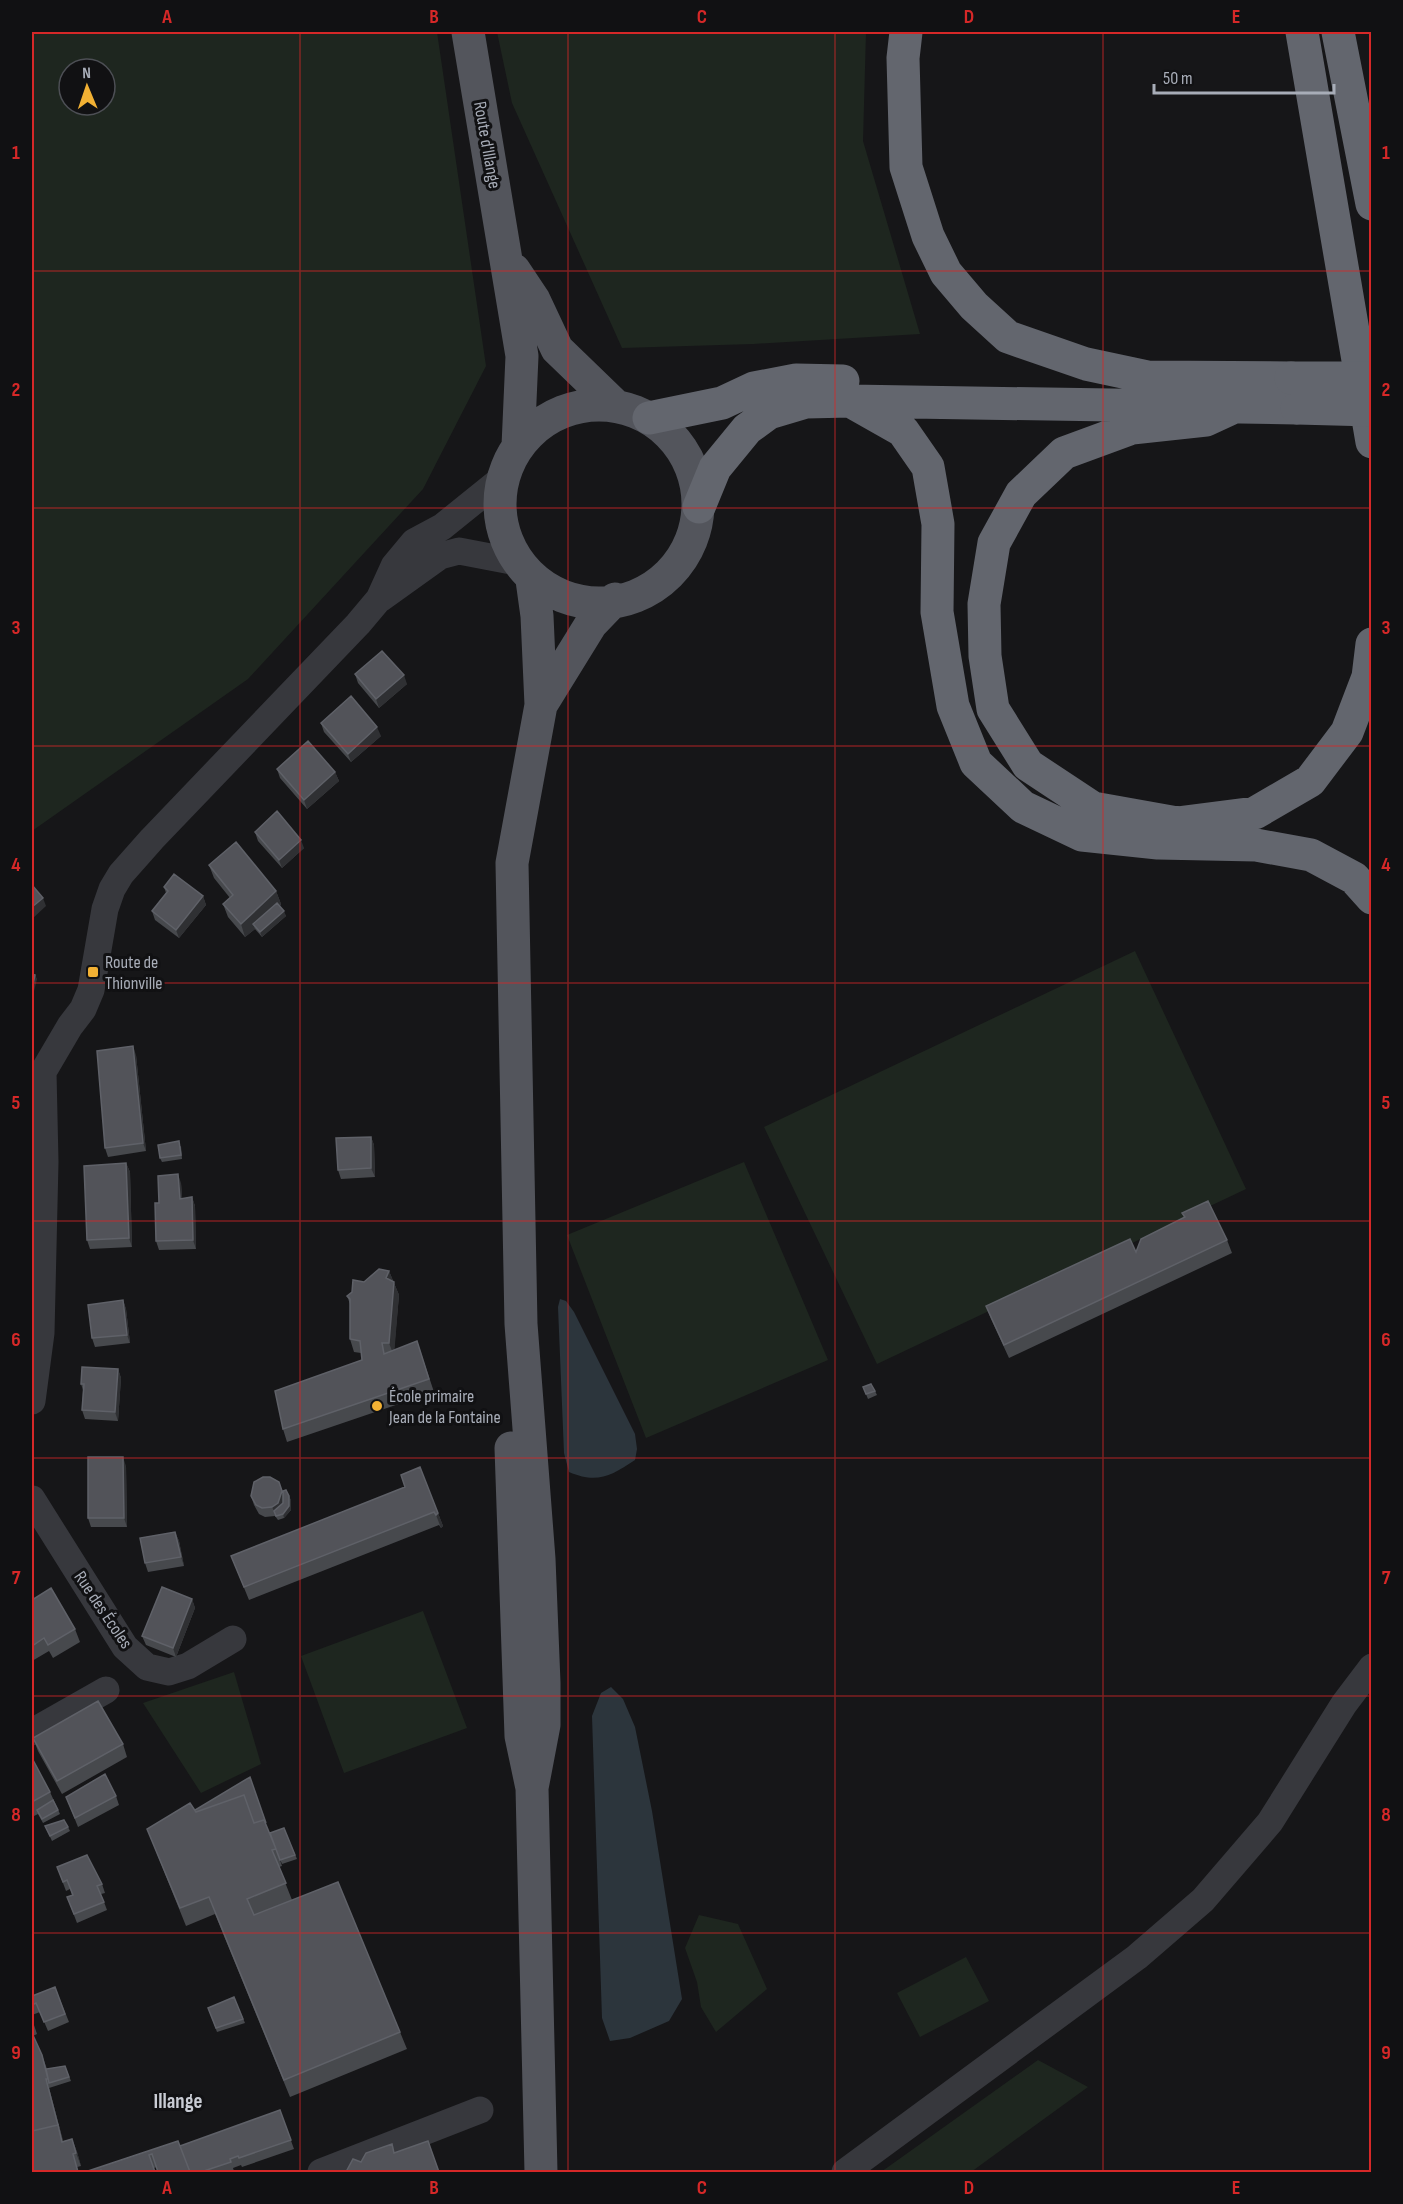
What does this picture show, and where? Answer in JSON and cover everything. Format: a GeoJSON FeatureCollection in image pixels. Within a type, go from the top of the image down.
{"type":"FeatureCollection","features":[{"type":"Feature","properties":{"kind":"highway"},"geometry":{"type":"LineString","coordinates":[[906,32],[903,58],[906,167],[928,236],[946,273],[974,306],[1008,338],[1086,364],[1147,377],[1294,393],[1371,410]]}},
{"type":"Feature","properties":{"kind":"highway"},"geometry":{"type":"LineString","coordinates":[[1294,32],[1315,105]]}},
{"type":"Feature","properties":{"kind":"highway"},"geometry":{"type":"LineString","coordinates":[[1302,32],[1371,442]]}},
{"type":"Feature","properties":{"kind":"highway"},"geometry":{"type":"LineString","coordinates":[[1338,32],[1371,204]]}},
{"type":"Feature","properties":{"kind":"highway"},"geometry":{"type":"LineString","coordinates":[[649,418],[722,403],[754,388],[796,380],[1132,381],[1147,377]]}},
{"type":"Feature","properties":{"kind":"highway"},"geometry":{"type":"LineString","coordinates":[[1371,378],[1232,408],[1206,420],[1132,428],[1064,453],[1021,494],[994,543],[984,604],[985,656],[993,709],[1028,765],[1094,808],[1177,823],[1255,813],[1310,781],[1347,732],[1368,677],[1371,644]]}},
{"type":"Feature","properties":{"kind":"highway"},"geometry":{"type":"LineString","coordinates":[[699,507],[715,468],[747,429],[769,413],[806,402],[850,400],[1232,408]]}},
{"type":"Feature","properties":{"kind":"highway"},"geometry":{"type":"LineString","coordinates":[[850,400],[903,431],[928,467],[938,524],[937,612],[954,705],[976,763],[1023,807],[1082,835],[1158,843],[1256,845],[1311,855],[1354,878],[1371,898]]}},
{"type":"Feature","properties":{"kind":"main road","name":"Route d'Illange"},"geometry":{"type":"LineString","coordinates":[[468,32],[522,356],[518,446]]}},
{"type":"Feature","properties":{"kind":"main road","name":"Route d'Illange"},"geometry":{"type":"LineString","coordinates":[[507,258],[534,300],[557,349],[616,406]]}},
{"type":"Feature","properties":{"kind":"main road"},"geometry":{"type":"LineString","coordinates":[[524,571],[558,594],[591,603],[633,597],[661,582],[681,560],[696,529],[699,507],[694,473],[681,447],[649,418],[616,406],[582,406],[556,412],[529,432],[518,446],[504,477],[500,494],[502,523],[524,571],[537,616],[541,705],[512,863],[521,1324],[539,1559],[544,1725],[532,1788]]}},
{"type":"Feature","properties":{"kind":"main road"},"geometry":{"type":"LineString","coordinates":[[541,705],[591,624],[615,599]]}},
{"type":"Feature","properties":{"kind":"main road"},"geometry":{"type":"LineString","coordinates":[[521,1324],[510,1414],[512,1532],[521,1736],[532,1788],[541,2172]]}},
{"type":"Feature","properties":{"kind":"main road"},"geometry":{"type":"LineString","coordinates":[[512,1532],[522,1553],[539,1559]]}},
{"type":"Feature","properties":{"kind":"street"},"geometry":{"type":"LineString","coordinates":[[379,599],[394,566],[414,543],[442,527],[504,477]]}},
{"type":"Feature","properties":{"kind":"street"},"geometry":{"type":"LineString","coordinates":[[32,1401],[41,1333],[37,1070],[83,1009],[91,990],[105,909],[121,874],[379,599],[440,556],[459,551],[524,571]]}},
{"type":"Feature","properties":{"kind":"street","name":"Rue des Écoles"},"geometry":{"type":"LineString","coordinates":[[32,1499],[125,1647],[147,1667],[169,1672],[188,1666],[233,1639]]}},
{"type":"Feature","properties":{"kind":"street"},"geometry":{"type":"LineString","coordinates":[[845,2172],[1137,1958],[1203,1900],[1270,1822],[1344,1704],[1371,1667]]}},
{"type":"Feature","properties":{"kind":"street"},"geometry":{"type":"LineString","coordinates":[[32,1732],[106,1690]]}},
{"type":"Feature","properties":{"kind":"street"},"geometry":{"type":"LineString","coordinates":[[321,2172],[480,2110]]}},
{"type":"Feature","properties":{"kind":"shaded area"},"geometry":{"type":"Polygon","coordinates":[[[32,32],[437,32],[486,366],[423,489],[248,679],[32,831],[32,32]]]}},
{"type":"Feature","properties":{"kind":"shaded area"},"geometry":{"type":"Polygon","coordinates":[[[497,32],[866,32],[863,141],[920,334],[753,344],[622,348],[512,103],[497,32]]]}},
{"type":"Feature","properties":{"kind":"shaded area"},"geometry":{"type":"Polygon","coordinates":[[[1135,951],[1246,1189],[877,1364],[764,1127],[1135,951]]]}},
{"type":"Feature","properties":{"kind":"shaded area"},"geometry":{"type":"Polygon","coordinates":[[[744,1162],[828,1360],[646,1438],[567,1235],[744,1162]]]}},
{"type":"Feature","properties":{"kind":"shaded area"},"geometry":{"type":"Polygon","coordinates":[[[560,1299],[566,1301],[574,1312],[635,1434],[637,1449],[635,1460],[611,1474],[596,1478],[569,1472],[564,1453],[558,1307],[560,1299]]]}},
{"type":"Feature","properties":{"kind":"shaded area"},"geometry":{"type":"Polygon","coordinates":[[[423,1611],[467,1728],[344,1773],[301,1656],[423,1611]]]}},
{"type":"Feature","properties":{"kind":"shaded area"},"geometry":{"type":"Polygon","coordinates":[[[234,1672],[261,1764],[201,1793],[143,1703],[234,1672]]]}},
{"type":"Feature","properties":{"kind":"shaded area"},"geometry":{"type":"Polygon","coordinates":[[[611,1687],[623,1699],[635,1727],[652,1811],[682,1999],[669,2021],[630,2038],[610,2041],[602,2018],[592,1716],[601,1693],[611,1687]]]}},
{"type":"Feature","properties":{"kind":"shaded area"},"geometry":{"type":"Polygon","coordinates":[[[699,1915],[738,1924],[767,1989],[716,2032],[701,2007],[697,1982],[685,1948],[699,1915]]]}},
{"type":"Feature","properties":{"kind":"shaded area"},"geometry":{"type":"Polygon","coordinates":[[[966,1957],[989,2001],[920,2037],[897,1993],[966,1957]]]}},
{"type":"Feature","properties":{"kind":"shaded area"},"geometry":{"type":"Polygon","coordinates":[[[1038,2060],[1088,2087],[971,2172],[881,2172],[1038,2060]]]}},
{"type":"Feature","properties":{"kind":"building"},"geometry":{"type":"Polygon","coordinates":[[[382,651],[404,675],[376,699],[355,674],[382,651]]]}},
{"type":"Feature","properties":{"kind":"building"},"geometry":{"type":"Polygon","coordinates":[[[351,696],[377,727],[348,754],[321,723],[351,696]]]}},
{"type":"Feature","properties":{"kind":"building"},"geometry":{"type":"Polygon","coordinates":[[[308,741],[335,772],[304,800],[277,769],[308,741]]]}},
{"type":"Feature","properties":{"kind":"building"},"geometry":{"type":"Polygon","coordinates":[[[277,811],[301,840],[279,860],[255,832],[277,811]]]}},
{"type":"Feature","properties":{"kind":"building"},"geometry":{"type":"Polygon","coordinates":[[[236,842],[276,891],[241,924],[223,904],[233,895],[209,865],[236,842]]]}},
{"type":"Feature","properties":{"kind":"building"},"geometry":{"type":"Polygon","coordinates":[[[174,874],[203,896],[176,930],[152,911],[168,891],[164,887],[174,874]]]}},
{"type":"Feature","properties":{"kind":"building"},"geometry":{"type":"Polygon","coordinates":[[[32,885],[43,898],[32,907],[32,885]]]}},
{"type":"Feature","properties":{"kind":"building"},"geometry":{"type":"Polygon","coordinates":[[[277,903],[284,911],[260,932],[253,924],[277,903]]]}},
{"type":"Feature","properties":{"kind":"building"},"geometry":{"type":"Polygon","coordinates":[[[133,1046],[143,1143],[105,1148],[97,1051],[133,1046]]]}},
{"type":"Feature","properties":{"kind":"building"},"geometry":{"type":"Polygon","coordinates":[[[371,1137],[371,1168],[338,1170],[336,1138],[371,1137]]]}},
{"type":"Feature","properties":{"kind":"building"},"geometry":{"type":"Polygon","coordinates":[[[179,1141],[181,1155],[160,1158],[158,1145],[179,1141]]]}},
{"type":"Feature","properties":{"kind":"building"},"geometry":{"type":"Polygon","coordinates":[[[126,1163],[129,1238],[87,1240],[84,1166],[126,1163]]]}},
{"type":"Feature","properties":{"kind":"building"},"geometry":{"type":"Polygon","coordinates":[[[178,1174],[180,1199],[192,1197],[193,1240],[156,1241],[155,1203],[159,1203],[158,1176],[178,1174]]]}},
{"type":"Feature","properties":{"kind":"building"},"geometry":{"type":"Polygon","coordinates":[[[1208,1201],[1227,1240],[1004,1345],[986,1306],[1130,1239],[1136,1252],[1141,1239],[1185,1217],[1182,1213],[1208,1201]]]}},
{"type":"Feature","properties":{"kind":"building"},"geometry":{"type":"Polygon","coordinates":[[[379,1269],[389,1271],[386,1278],[394,1282],[389,1343],[382,1343],[384,1354],[417,1341],[429,1379],[283,1429],[275,1391],[362,1360],[360,1341],[350,1339],[350,1299],[347,1296],[352,1292],[353,1280],[364,1282],[379,1269]]]}},
{"type":"Feature","properties":{"kind":"building"},"geometry":{"type":"Polygon","coordinates":[[[123,1300],[127,1335],[92,1338],[88,1305],[123,1300]]]}},
{"type":"Feature","properties":{"kind":"building"},"geometry":{"type":"Polygon","coordinates":[[[82,1367],[118,1369],[115,1412],[82,1410],[84,1384],[81,1384],[82,1367]]]}},
{"type":"Feature","properties":{"kind":"building"},"geometry":{"type":"Polygon","coordinates":[[[871,1384],[875,1391],[866,1394],[863,1387],[871,1384]]]}},
{"type":"Feature","properties":{"kind":"building"},"geometry":{"type":"Polygon","coordinates":[[[88,1457],[123,1457],[124,1518],[88,1518],[88,1457]]]}},
{"type":"Feature","properties":{"kind":"building"},"geometry":{"type":"Polygon","coordinates":[[[420,1467],[438,1513],[436,1515],[434,1512],[244,1587],[231,1556],[405,1487],[401,1475],[420,1467]]]}},
{"type":"Feature","properties":{"kind":"building"},"geometry":{"type":"Polygon","coordinates":[[[263,1477],[270,1477],[279,1482],[282,1491],[278,1503],[272,1507],[262,1508],[256,1505],[251,1496],[254,1482],[263,1477]]]}},
{"type":"Feature","properties":{"kind":"building"},"geometry":{"type":"Polygon","coordinates":[[[286,1490],[289,1496],[289,1506],[283,1514],[276,1516],[274,1511],[283,1503],[283,1491],[286,1490]]]}},
{"type":"Feature","properties":{"kind":"building"},"geometry":{"type":"Polygon","coordinates":[[[175,1532],[181,1557],[145,1563],[140,1538],[175,1532]]]}},
{"type":"Feature","properties":{"kind":"building"},"geometry":{"type":"Polygon","coordinates":[[[162,1587],[192,1599],[173,1648],[142,1636],[162,1587]]]}},
{"type":"Feature","properties":{"kind":"building"},"geometry":{"type":"Polygon","coordinates":[[[51,1588],[75,1629],[48,1645],[44,1638],[32,1646],[32,1600],[51,1588]]]}},
{"type":"Feature","properties":{"kind":"building"},"geometry":{"type":"Polygon","coordinates":[[[98,1701],[123,1744],[57,1781],[33,1738],[98,1701]]]}},
{"type":"Feature","properties":{"kind":"building"},"geometry":{"type":"Polygon","coordinates":[[[32,1758],[50,1792],[32,1802],[32,1758]]]}},
{"type":"Feature","properties":{"kind":"building"},"geometry":{"type":"Polygon","coordinates":[[[105,1774],[116,1796],[75,1818],[66,1797],[105,1774]]]}},
{"type":"Feature","properties":{"kind":"building"},"geometry":{"type":"Polygon","coordinates":[[[250,1777],[266,1823],[264,1820],[254,1823],[244,1795],[196,1812],[195,1810],[250,1777]]]}},
{"type":"Feature","properties":{"kind":"building"},"geometry":{"type":"Polygon","coordinates":[[[244,1795],[254,1823],[264,1820],[276,1849],[272,1850],[286,1883],[247,1899],[254,1915],[338,1882],[400,2032],[284,2080],[209,1897],[180,1908],[147,1829],[190,1803],[196,1812],[244,1795]]]}},
{"type":"Feature","properties":{"kind":"building"},"geometry":{"type":"Polygon","coordinates":[[[53,1800],[58,1810],[42,1819],[37,1810],[53,1800]]]}},
{"type":"Feature","properties":{"kind":"building"},"geometry":{"type":"Polygon","coordinates":[[[64,1820],[68,1827],[50,1836],[45,1826],[64,1820]]]}},
{"type":"Feature","properties":{"kind":"building"},"geometry":{"type":"Polygon","coordinates":[[[284,1828],[295,1855],[280,1860],[270,1833],[284,1828]]]}},
{"type":"Feature","properties":{"kind":"building"},"geometry":{"type":"Polygon","coordinates":[[[87,1855],[102,1884],[97,1886],[104,1902],[74,1914],[67,1897],[73,1895],[67,1880],[63,1882],[57,1867],[87,1855]]]}},
{"type":"Feature","properties":{"kind":"building"},"geometry":{"type":"Polygon","coordinates":[[[55,1987],[65,2014],[44,2022],[36,2003],[32,2005],[32,1996],[55,1987]]]}},
{"type":"Feature","properties":{"kind":"building"},"geometry":{"type":"Polygon","coordinates":[[[234,1997],[243,2019],[216,2028],[208,2008],[234,1997]]]}},
{"type":"Feature","properties":{"kind":"building"},"geometry":{"type":"Polygon","coordinates":[[[32,2033],[42,2055],[58,2125],[32,2131],[32,2033]]]}},
{"type":"Feature","properties":{"kind":"building"},"geometry":{"type":"Polygon","coordinates":[[[65,2066],[69,2077],[49,2083],[46,2069],[65,2066]]]}},
{"type":"Feature","properties":{"kind":"building"},"geometry":{"type":"Polygon","coordinates":[[[280,2110],[291,2140],[239,2158],[238,2156],[230,2159],[231,2162],[201,2172],[190,2172],[180,2146],[280,2110]]]}},
{"type":"Feature","properties":{"kind":"building"},"geometry":{"type":"Polygon","coordinates":[[[58,2125],[62,2142],[72,2139],[78,2172],[32,2172],[32,2131],[58,2125]]]}},
{"type":"Feature","properties":{"kind":"building"},"geometry":{"type":"Polygon","coordinates":[[[178,2141],[190,2172],[158,2172],[152,2154],[149,2155],[155,2172],[102,2172],[101,2170],[85,2172],[178,2141]]]}},
{"type":"Feature","properties":{"kind":"building"},"geometry":{"type":"Polygon","coordinates":[[[428,2141],[439,2172],[346,2172],[353,2159],[361,2162],[366,2153],[392,2144],[394,2153],[428,2141]]]}},
{"type":"Feature","properties":{"kind":"place","name":"Route de Thionville"},"geometry":{"type":"Point","coordinates":[93,972]}},
{"type":"Feature","properties":{"kind":"place","name":"École primaire Jean de la Fontaine"},"geometry":{"type":"Point","coordinates":[377,1406]}},
{"type":"Feature","properties":{"kind":"district","name":"Illange"},"geometry":{"type":"Point","coordinates":[178,2101]}}]}
